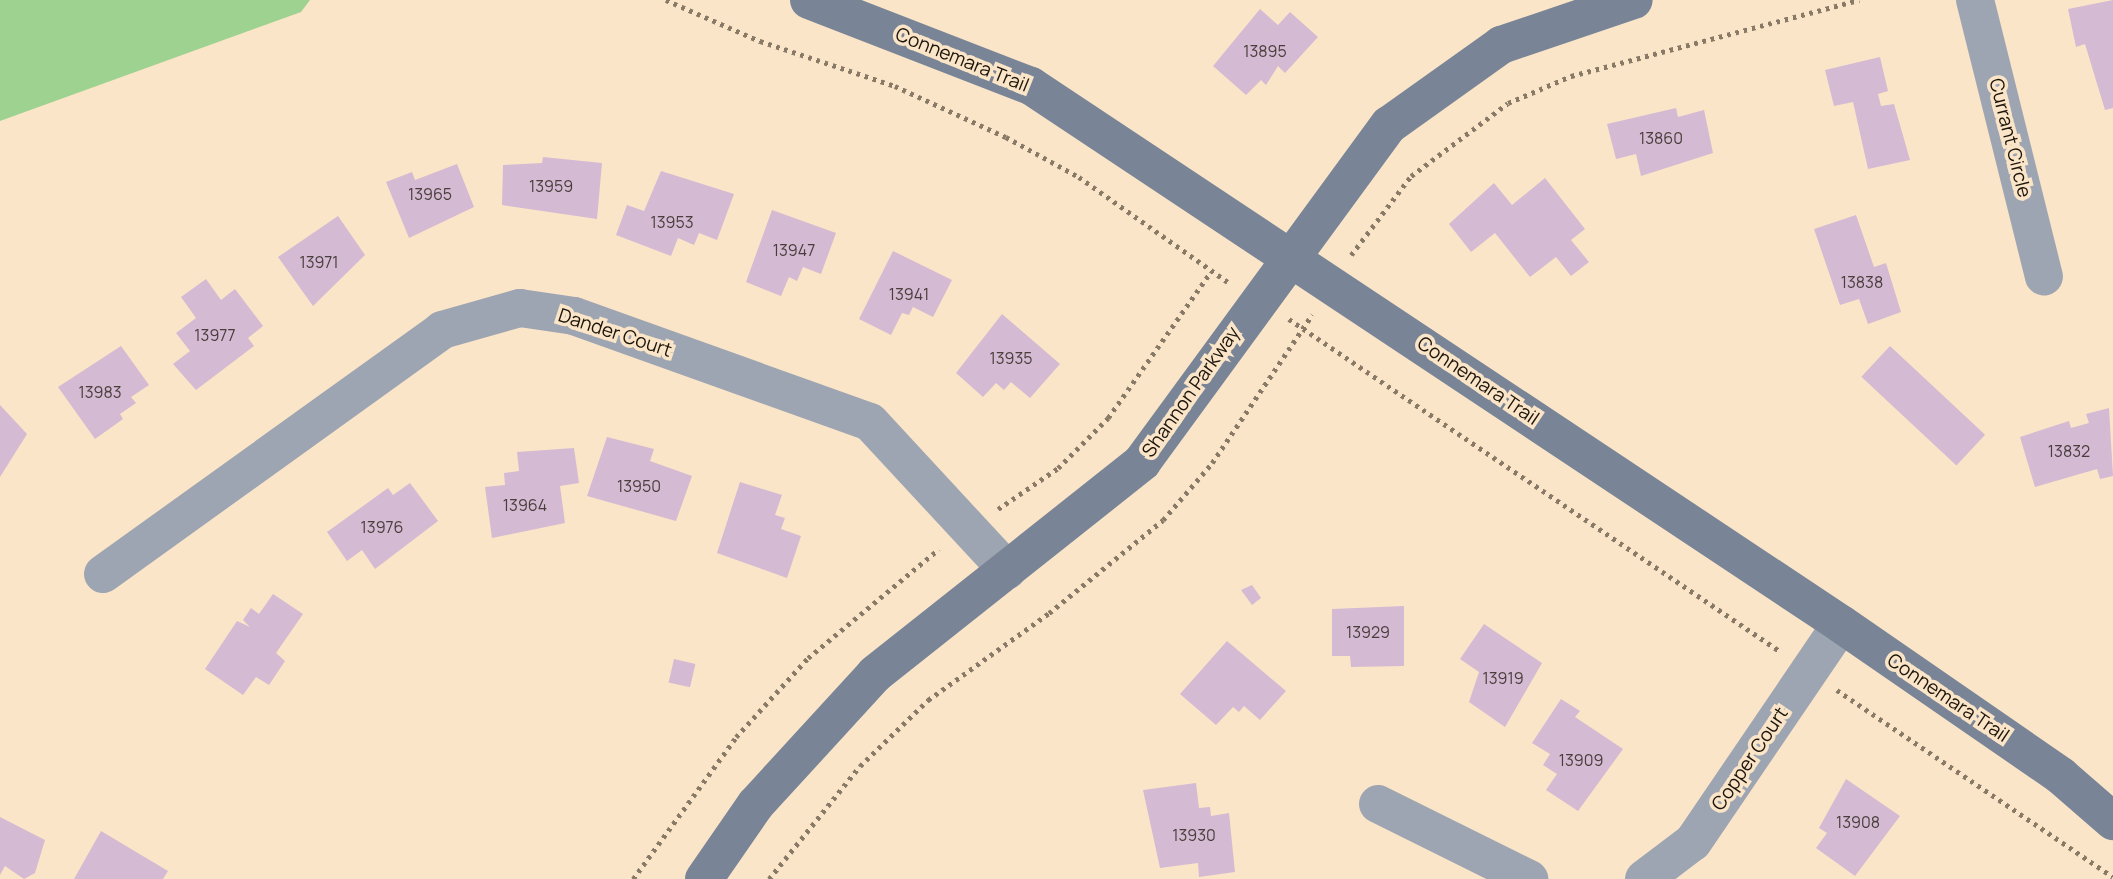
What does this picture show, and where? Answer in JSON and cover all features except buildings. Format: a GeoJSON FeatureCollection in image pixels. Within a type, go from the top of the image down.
{"type":"FeatureCollection","features":[{"type":"Feature","properties":{"kind":"street","name":"Connemara Trail"},"geometry":{"type":"LineString","coordinates":[[809,0],[1031,86],[1333,283],[1841,624],[2061,776],[2113,821]]}},
{"type":"Feature","properties":{"kind":"street","name":"Shannon Parkway"},"geometry":{"type":"LineString","coordinates":[[704,879],[756,804],[875,674],[1142,462],[1289,254],[1389,125],[1501,46],[1634,0]]}},
{"type":"Feature","properties":{"kind":"street","name":"Currant Circle"},"geometry":{"type":"LineString","coordinates":[[1975,0],[2044,277]]}},
{"type":"Feature","properties":{"kind":"street","name":"Dander Court"},"geometry":{"type":"LineString","coordinates":[[103,574],[442,330],[520,308],[574,316],[870,422],[1007,570]]}},
{"type":"Feature","properties":{"kind":"street","name":"Copper Court"},"geometry":{"type":"LineString","coordinates":[[1644,879],[1693,842],[1841,624]]}},
{"type":"Feature","properties":{"kind":"street"},"geometry":{"type":"LineString","coordinates":[[1378,804],[1529,879]]}},
{"type":"Feature","properties":{"kind":"path"},"geometry":{"type":"LineString","coordinates":[[666,0],[760,41],[895,86],[1006,136],[1079,177],[1210,273],[1258,298],[1304,328],[2113,877]]}},
{"type":"Feature","properties":{"kind":"path"},"geometry":{"type":"LineString","coordinates":[[769,879],[860,766],[928,700],[1049,613],[1163,520],[1212,463],[1333,283],[1411,176],[1508,103],[1571,76],[1859,0]]}},
{"type":"Feature","properties":{"kind":"path"},"geometry":{"type":"LineString","coordinates":[[633,879],[736,737],[808,659],[965,527],[1058,468],[1108,418],[1210,273]]}},
{"type":"Feature","properties":{"kind":"green space"},"geometry":{"type":"Polygon","coordinates":[[[0,0],[310,0],[301,12],[0,121],[0,0]]]}}]}
